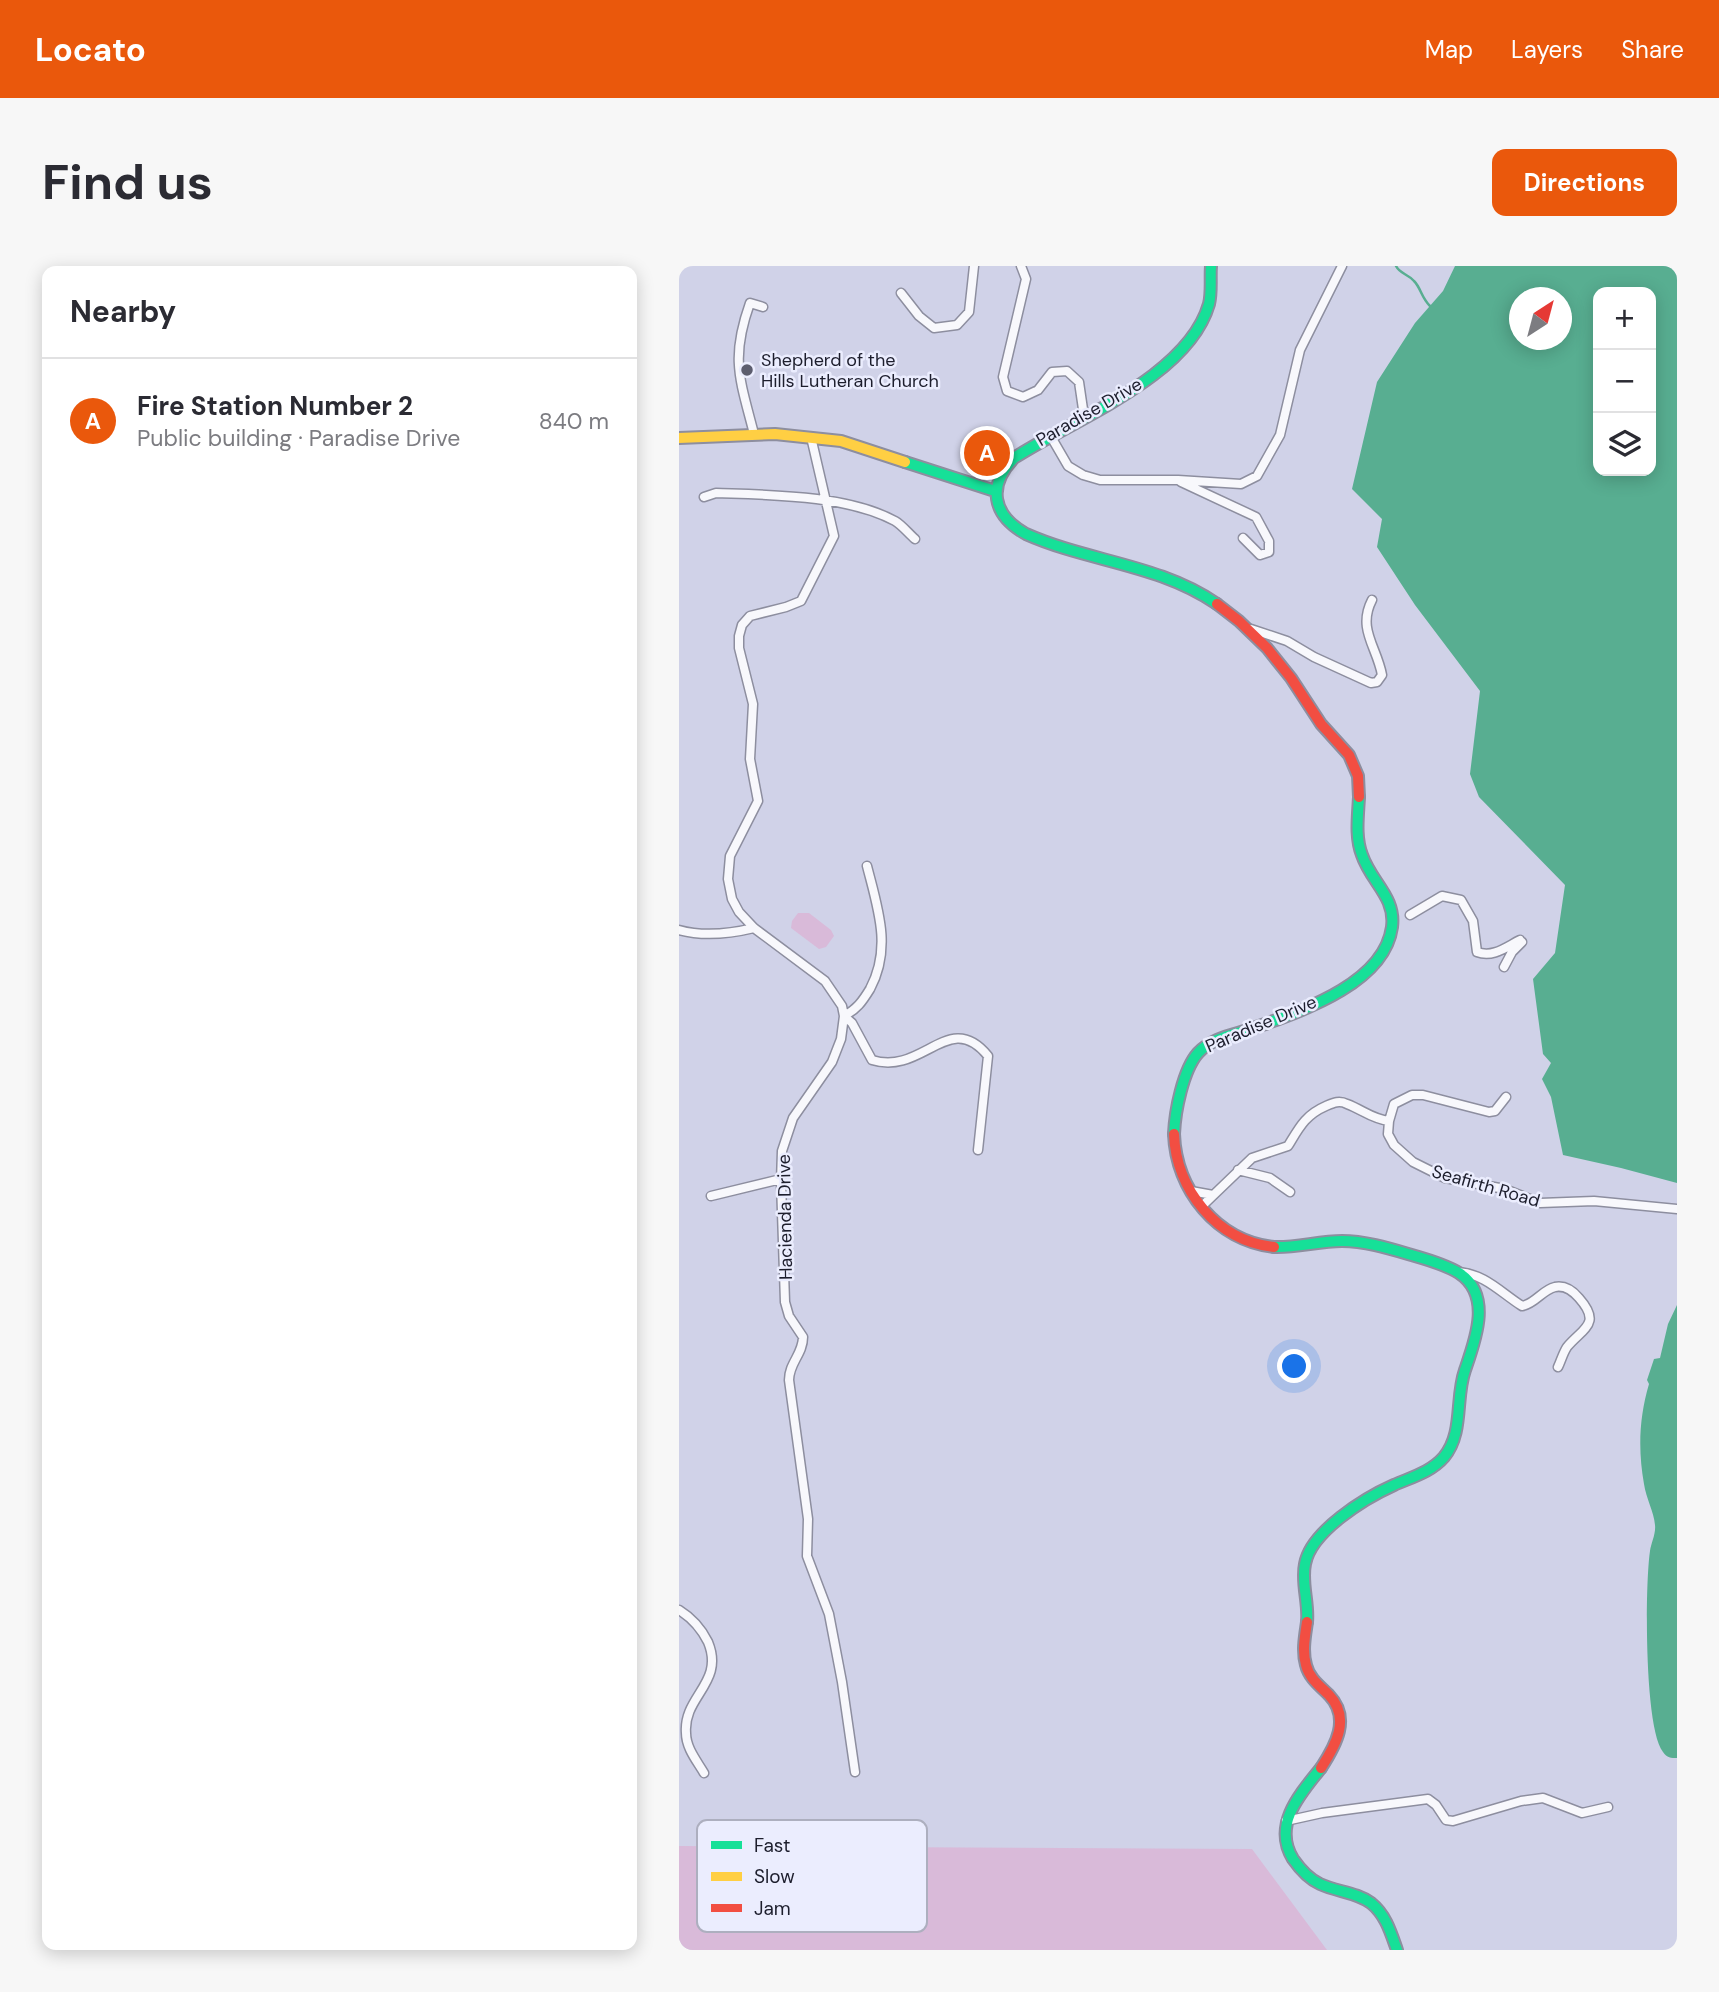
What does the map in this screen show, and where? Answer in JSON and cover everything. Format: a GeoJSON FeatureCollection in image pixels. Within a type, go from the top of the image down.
{"type":"FeatureCollection","features":[{"type":"Feature","properties":{"kind":"street"},"geometry":{"type":"LineString","coordinates":[[901,293],[919,316],[934,328],[957,325],[969,312],[974,266]]}},
{"type":"Feature","properties":{"kind":"street"},"geometry":{"type":"LineString","coordinates":[[1021,266],[1026,279],[1003,377],[1007,391],[1023,397],[1038,390],[1052,372],[1067,371],[1079,382],[1084,416]]}},
{"type":"Feature","properties":{"kind":"street","name":"Paradise Drive"},"geometry":{"type":"LineString","coordinates":[[1211,266],[1212,283],[1207,313],[1188,346],[1159,371],[1008,463],[999,476],[995,491],[997,505],[1010,522],[1024,533],[1187,585],[1251,629],[1273,653],[1319,722],[1353,762],[1359,786],[1358,847],[1389,899],[1392,918],[1392,927],[1382,956],[1364,976],[1299,1011],[1216,1041],[1198,1052],[1186,1075],[1174,1135],[1177,1157],[1191,1191],[1201,1207],[1227,1231],[1244,1240],[1269,1247],[1288,1248],[1358,1242],[1458,1272]]}},
{"type":"Feature","properties":{"kind":"street"},"geometry":{"type":"LineString","coordinates":[[1050,435],[1068,466],[1083,475],[1100,480],[1178,480],[1241,484],[1257,476],[1280,435],[1300,351],[1342,266]]}},
{"type":"Feature","properties":{"kind":"street"},"geometry":{"type":"LineString","coordinates":[[754,434],[736,361],[740,331],[750,303],[763,307]]}},
{"type":"Feature","properties":{"kind":"street"},"geometry":{"type":"LineString","coordinates":[[679,438],[754,434],[811,437],[865,448],[995,491]]}},
{"type":"Feature","properties":{"kind":"street"},"geometry":{"type":"LineString","coordinates":[[811,437],[834,536],[801,601],[750,617],[742,625],[739,648],[754,714],[750,759],[758,801],[730,856],[727,879],[732,899],[739,912],[754,928],[825,981],[872,1060],[885,1064],[904,1061],[950,1039],[965,1037],[978,1044],[988,1056],[978,1150]]}},
{"type":"Feature","properties":{"kind":"street"},"geometry":{"type":"LineString","coordinates":[[1178,480],[1256,517],[1269,541],[1269,552],[1260,555],[1243,538]]}},
{"type":"Feature","properties":{"kind":"street"},"geometry":{"type":"LineString","coordinates":[[703,497],[716,493],[826,501],[856,507],[895,522],[915,539]]}},
{"type":"Feature","properties":{"kind":"street"},"geometry":{"type":"LineString","coordinates":[[1251,629],[1287,641],[1314,657],[1371,682],[1377,682],[1382,675],[1371,646],[1365,613],[1372,600]]}},
{"type":"Feature","properties":{"kind":"street"},"geometry":{"type":"LineString","coordinates":[[844,1016],[857,1009],[864,999],[883,955],[882,937],[867,866]]}},
{"type":"Feature","properties":{"kind":"street"},"geometry":{"type":"LineString","coordinates":[[1410,915],[1442,896],[1461,900],[1473,920],[1476,952],[1487,955],[1522,940],[1504,967]]}},
{"type":"Feature","properties":{"kind":"street"},"geometry":{"type":"LineString","coordinates":[[679,930],[729,934],[754,928]]}},
{"type":"Feature","properties":{"kind":"street","name":"Hacienda Drive"},"geometry":{"type":"LineString","coordinates":[[844,1016],[841,1039],[832,1062],[793,1118],[782,1151],[781,1179],[785,1302],[789,1316],[803,1337],[802,1350],[789,1370],[789,1380],[808,1519],[807,1556],[829,1614],[855,1772]]}},
{"type":"Feature","properties":{"kind":"street"},"geometry":{"type":"LineString","coordinates":[[1201,1207],[1252,1158],[1288,1146],[1304,1119],[1316,1110],[1338,1101],[1347,1103],[1369,1116],[1389,1121],[1394,1104],[1412,1094],[1489,1112],[1495,1111],[1506,1097]]}},
{"type":"Feature","properties":{"kind":"street","name":"Seafirth Road"},"geometry":{"type":"LineString","coordinates":[[1389,1121],[1388,1134],[1394,1144],[1413,1162],[1445,1178],[1505,1189],[1541,1203],[1594,1201],[1677,1209]]}},
{"type":"Feature","properties":{"kind":"street"},"geometry":{"type":"LineString","coordinates":[[1238,1170],[1270,1178],[1290,1192]]}},
{"type":"Feature","properties":{"kind":"street"},"geometry":{"type":"LineString","coordinates":[[711,1196],[781,1179]]}},
{"type":"Feature","properties":{"kind":"street"},"geometry":{"type":"LineString","coordinates":[[1191,1191],[1213,1195]]}},
{"type":"Feature","properties":{"kind":"street"},"geometry":{"type":"LineString","coordinates":[[1458,1272],[1487,1279],[1522,1306],[1554,1287],[1567,1288],[1577,1296],[1588,1312],[1590,1322],[1585,1331],[1567,1348],[1558,1367]]}},
{"type":"Feature","properties":{"kind":"street"},"geometry":{"type":"LineString","coordinates":[[1397,1950],[1382,1916],[1371,1902],[1315,1881],[1300,1868],[1287,1845],[1286,1821],[1293,1805],[1334,1749],[1341,1723],[1334,1700],[1312,1677],[1304,1659],[1308,1613],[1305,1563],[1307,1555],[1318,1541],[1357,1507],[1382,1491],[1430,1469],[1449,1450],[1455,1432],[1461,1383],[1479,1320],[1475,1292],[1467,1278],[1458,1272]]}},
{"type":"Feature","properties":{"kind":"street"},"geometry":{"type":"LineString","coordinates":[[679,1610],[699,1626],[713,1658],[710,1678],[692,1707],[686,1728],[687,1743],[704,1773]]}},
{"type":"Feature","properties":{"kind":"street"},"geometry":{"type":"LineString","coordinates":[[1286,1821],[1322,1813],[1428,1799],[1437,1805],[1446,1820],[1453,1821],[1521,1801],[1543,1798],[1582,1813],[1608,1807]]}},
{"type":"Feature","properties":{"kind":"shaded area"},"geometry":{"type":"Polygon","coordinates":[[[1455,266],[1677,266],[1677,1183],[1563,1155],[1551,1097],[1542,1079],[1551,1063],[1543,1054],[1533,979],[1555,953],[1565,885],[1479,797],[1470,774],[1480,691],[1415,605],[1377,547],[1382,519],[1352,489],[1377,382],[1415,323],[1443,291],[1455,266]]]}},
{"type":"Feature","properties":{"kind":"shaded area"},"geometry":{"type":"Polygon","coordinates":[[[798,913],[809,913],[831,930],[834,936],[826,947],[819,949],[791,928],[798,913]]]}},
{"type":"Feature","properties":{"kind":"shaded area"},"geometry":{"type":"Polygon","coordinates":[[[1677,1305],[1677,1758],[1669,1757],[1663,1752],[1652,1715],[1647,1655],[1647,1593],[1655,1525],[1644,1484],[1640,1446],[1641,1422],[1649,1384],[1647,1380],[1654,1359],[1660,1358],[1668,1324],[1677,1305]]]}},
{"type":"Feature","properties":{"kind":"shaded area"},"geometry":{"type":"Polygon","coordinates":[[[679,1846],[697,1846],[697,1932],[927,1932],[927,1847],[1252,1849],[1327,1950],[679,1950],[679,1846]]]}},
{"type":"Feature","properties":{"kind":"waterway"},"geometry":{"type":"LineString","coordinates":[[1396,266],[1412,279],[1430,306]]}},
{"type":"Feature","properties":{"kind":"traffic: fast"},"geometry":{"type":"LineString","coordinates":[[1211,266],[1209,304],[1197,330],[1178,353],[1154,375],[1126,394],[1014,458],[1000,479],[997,499],[1006,518],[1026,534],[1172,580],[1217,604]]}},
{"type":"Feature","properties":{"kind":"traffic: fast"},"geometry":{"type":"LineString","coordinates":[[905,462],[995,491]]}},
{"type":"Feature","properties":{"kind":"traffic: fast"},"geometry":{"type":"LineString","coordinates":[[1174,1134],[1184,1080],[1193,1060],[1203,1048],[1223,1038],[1314,1005],[1336,993],[1373,965],[1386,947],[1392,916],[1387,898],[1366,865],[1358,841],[1359,797]]}},
{"type":"Feature","properties":{"kind":"traffic: fast"},"geometry":{"type":"LineString","coordinates":[[1274,1247],[1351,1241],[1397,1251],[1459,1273],[1476,1293],[1478,1306],[1479,1319],[1462,1381],[1457,1426],[1450,1448],[1433,1467],[1355,1507],[1317,1540],[1309,1552],[1304,1571],[1307,1622]]}},
{"type":"Feature","properties":{"kind":"traffic: fast"},"geometry":{"type":"LineString","coordinates":[[1321,1768],[1291,1810],[1287,1822],[1287,1846],[1296,1863],[1312,1879],[1326,1887],[1371,1903],[1381,1913],[1397,1950]]}},
{"type":"Feature","properties":{"kind":"traffic: slow"},"geometry":{"type":"LineString","coordinates":[[679,438],[775,434],[841,441],[905,462]]}},
{"type":"Feature","properties":{"kind":"traffic: jam"},"geometry":{"type":"LineString","coordinates":[[1217,604],[1267,648],[1291,678],[1321,724],[1349,755],[1358,776],[1359,797]]}},
{"type":"Feature","properties":{"kind":"traffic: jam"},"geometry":{"type":"LineString","coordinates":[[1174,1134],[1182,1174],[1203,1209],[1235,1235],[1253,1243],[1274,1247]]}},
{"type":"Feature","properties":{"kind":"traffic: jam"},"geometry":{"type":"LineString","coordinates":[[1307,1622],[1304,1649],[1307,1670],[1336,1704],[1340,1722],[1336,1741],[1321,1768]]}},
{"type":"Feature","properties":{"kind":"place","name":"Shepherd of the Hills Lutheran Church"},"geometry":{"type":"Point","coordinates":[747,370]}},
{"type":"Feature","properties":{"kind":"place","name":"Fire Station Number 2"},"geometry":{"type":"Point","coordinates":[987,453]}}]}
